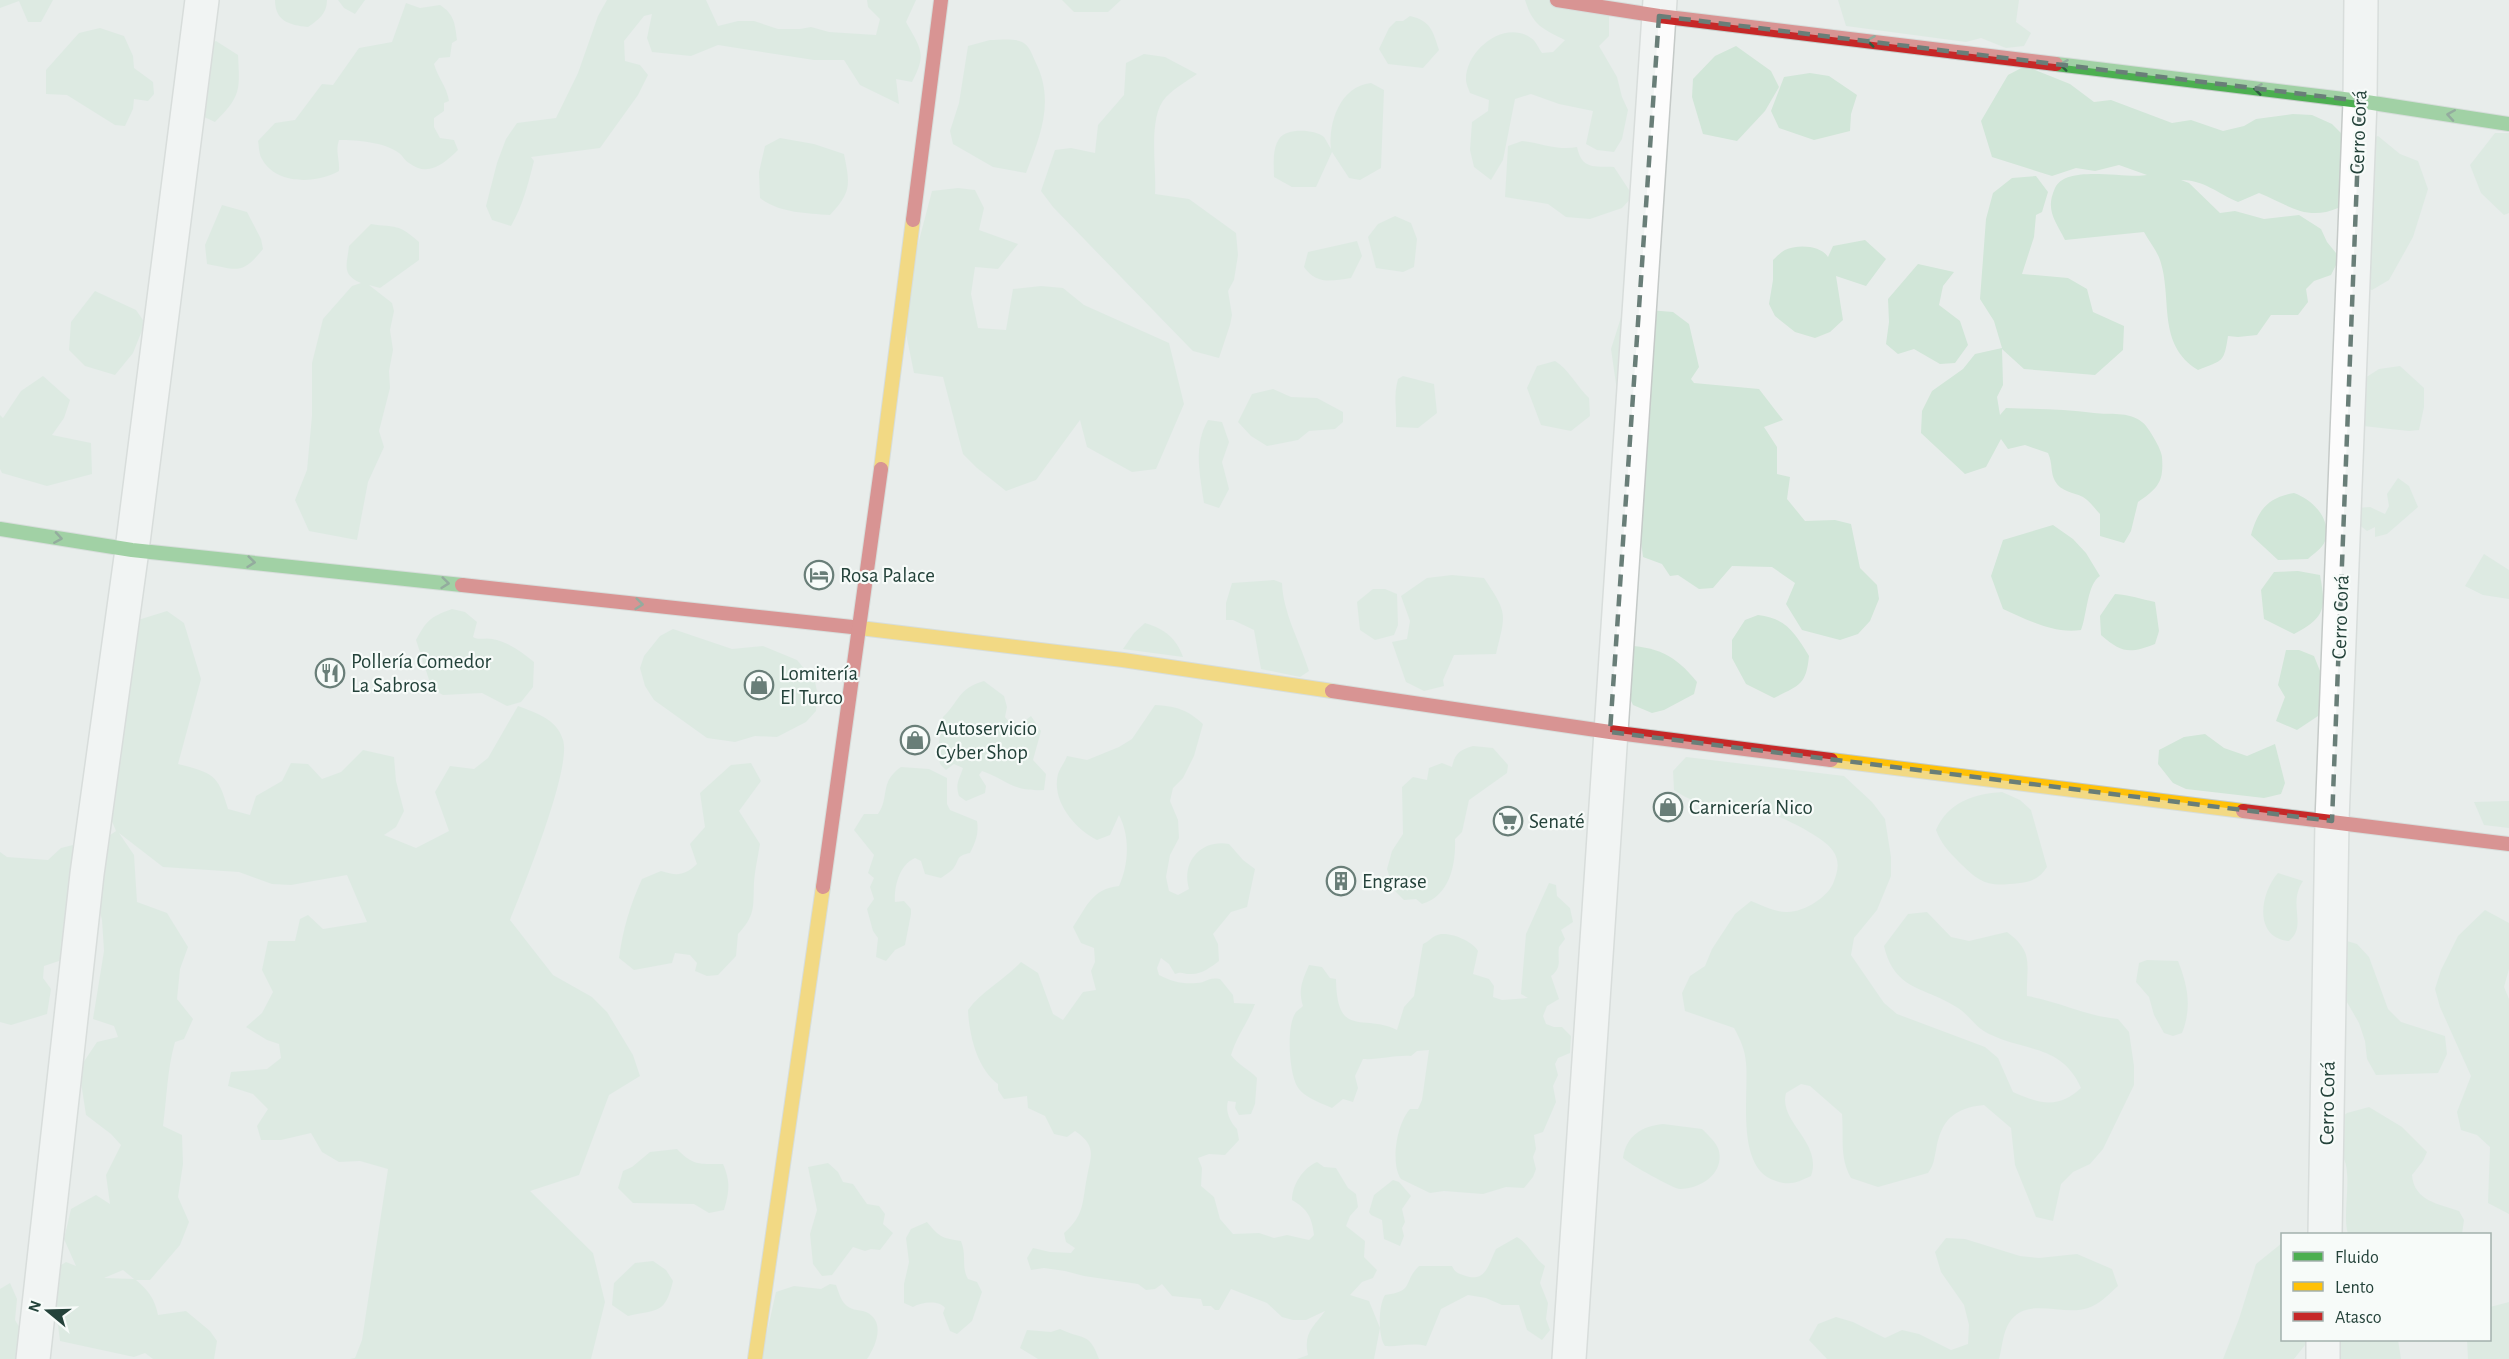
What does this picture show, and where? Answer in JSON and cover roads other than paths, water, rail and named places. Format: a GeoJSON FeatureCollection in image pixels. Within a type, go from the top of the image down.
{"type":"FeatureCollection","features":[{"type":"Feature","properties":{"kind":"main road"},"geometry":{"type":"LineString","coordinates":[[755,1359],[860,628],[941,0]]}},
{"type":"Feature","properties":{"kind":"main road"},"geometry":{"type":"LineString","coordinates":[[1557,0],[1659,8],[2360,101],[2509,124]]}},
{"type":"Feature","properties":{"kind":"main road"},"geometry":{"type":"LineString","coordinates":[[0,529],[132,550],[860,628],[1123,660],[1610,732],[2509,844]]}},
{"type":"Feature","properties":{"kind":"street"},"geometry":{"type":"LineString","coordinates":[[33,1359],[87,874],[132,550],[202,0]]}},
{"type":"Feature","properties":{"kind":"street","name":"Cerro Corá"},"geometry":{"type":"LineString","coordinates":[[2325,1233],[2332,821],[2360,101],[2361,0]]}},
{"type":"Feature","properties":{"kind":"street"},"geometry":{"type":"LineString","coordinates":[[1569,1359],[1659,8]]}},
{"type":"Feature","properties":{"kind":"street"},"geometry":{"type":"LineString","coordinates":[[2323,1341],[2323,1359]]}},
{"type":"Feature","properties":{"kind":"place","name":"Rosa Palace"},"geometry":{"type":"Point","coordinates":[819,575]}},
{"type":"Feature","properties":{"kind":"place","name":"Pollería Comedor La Sabrosa"},"geometry":{"type":"Point","coordinates":[330,673]}},
{"type":"Feature","properties":{"kind":"place","name":"Lomitería El Turco"},"geometry":{"type":"Point","coordinates":[759,685]}},
{"type":"Feature","properties":{"kind":"place","name":"Autoservicio Cyber Shop"},"geometry":{"type":"Point","coordinates":[915,740]}},
{"type":"Feature","properties":{"kind":"place","name":"Carnicería Nico"},"geometry":{"type":"Point","coordinates":[1668,807]}},
{"type":"Feature","properties":{"kind":"place","name":"Senaté"},"geometry":{"type":"Point","coordinates":[1508,821]}},
{"type":"Feature","properties":{"kind":"place","name":"Engrase"},"geometry":{"type":"Point","coordinates":[1341,881]}}]}
